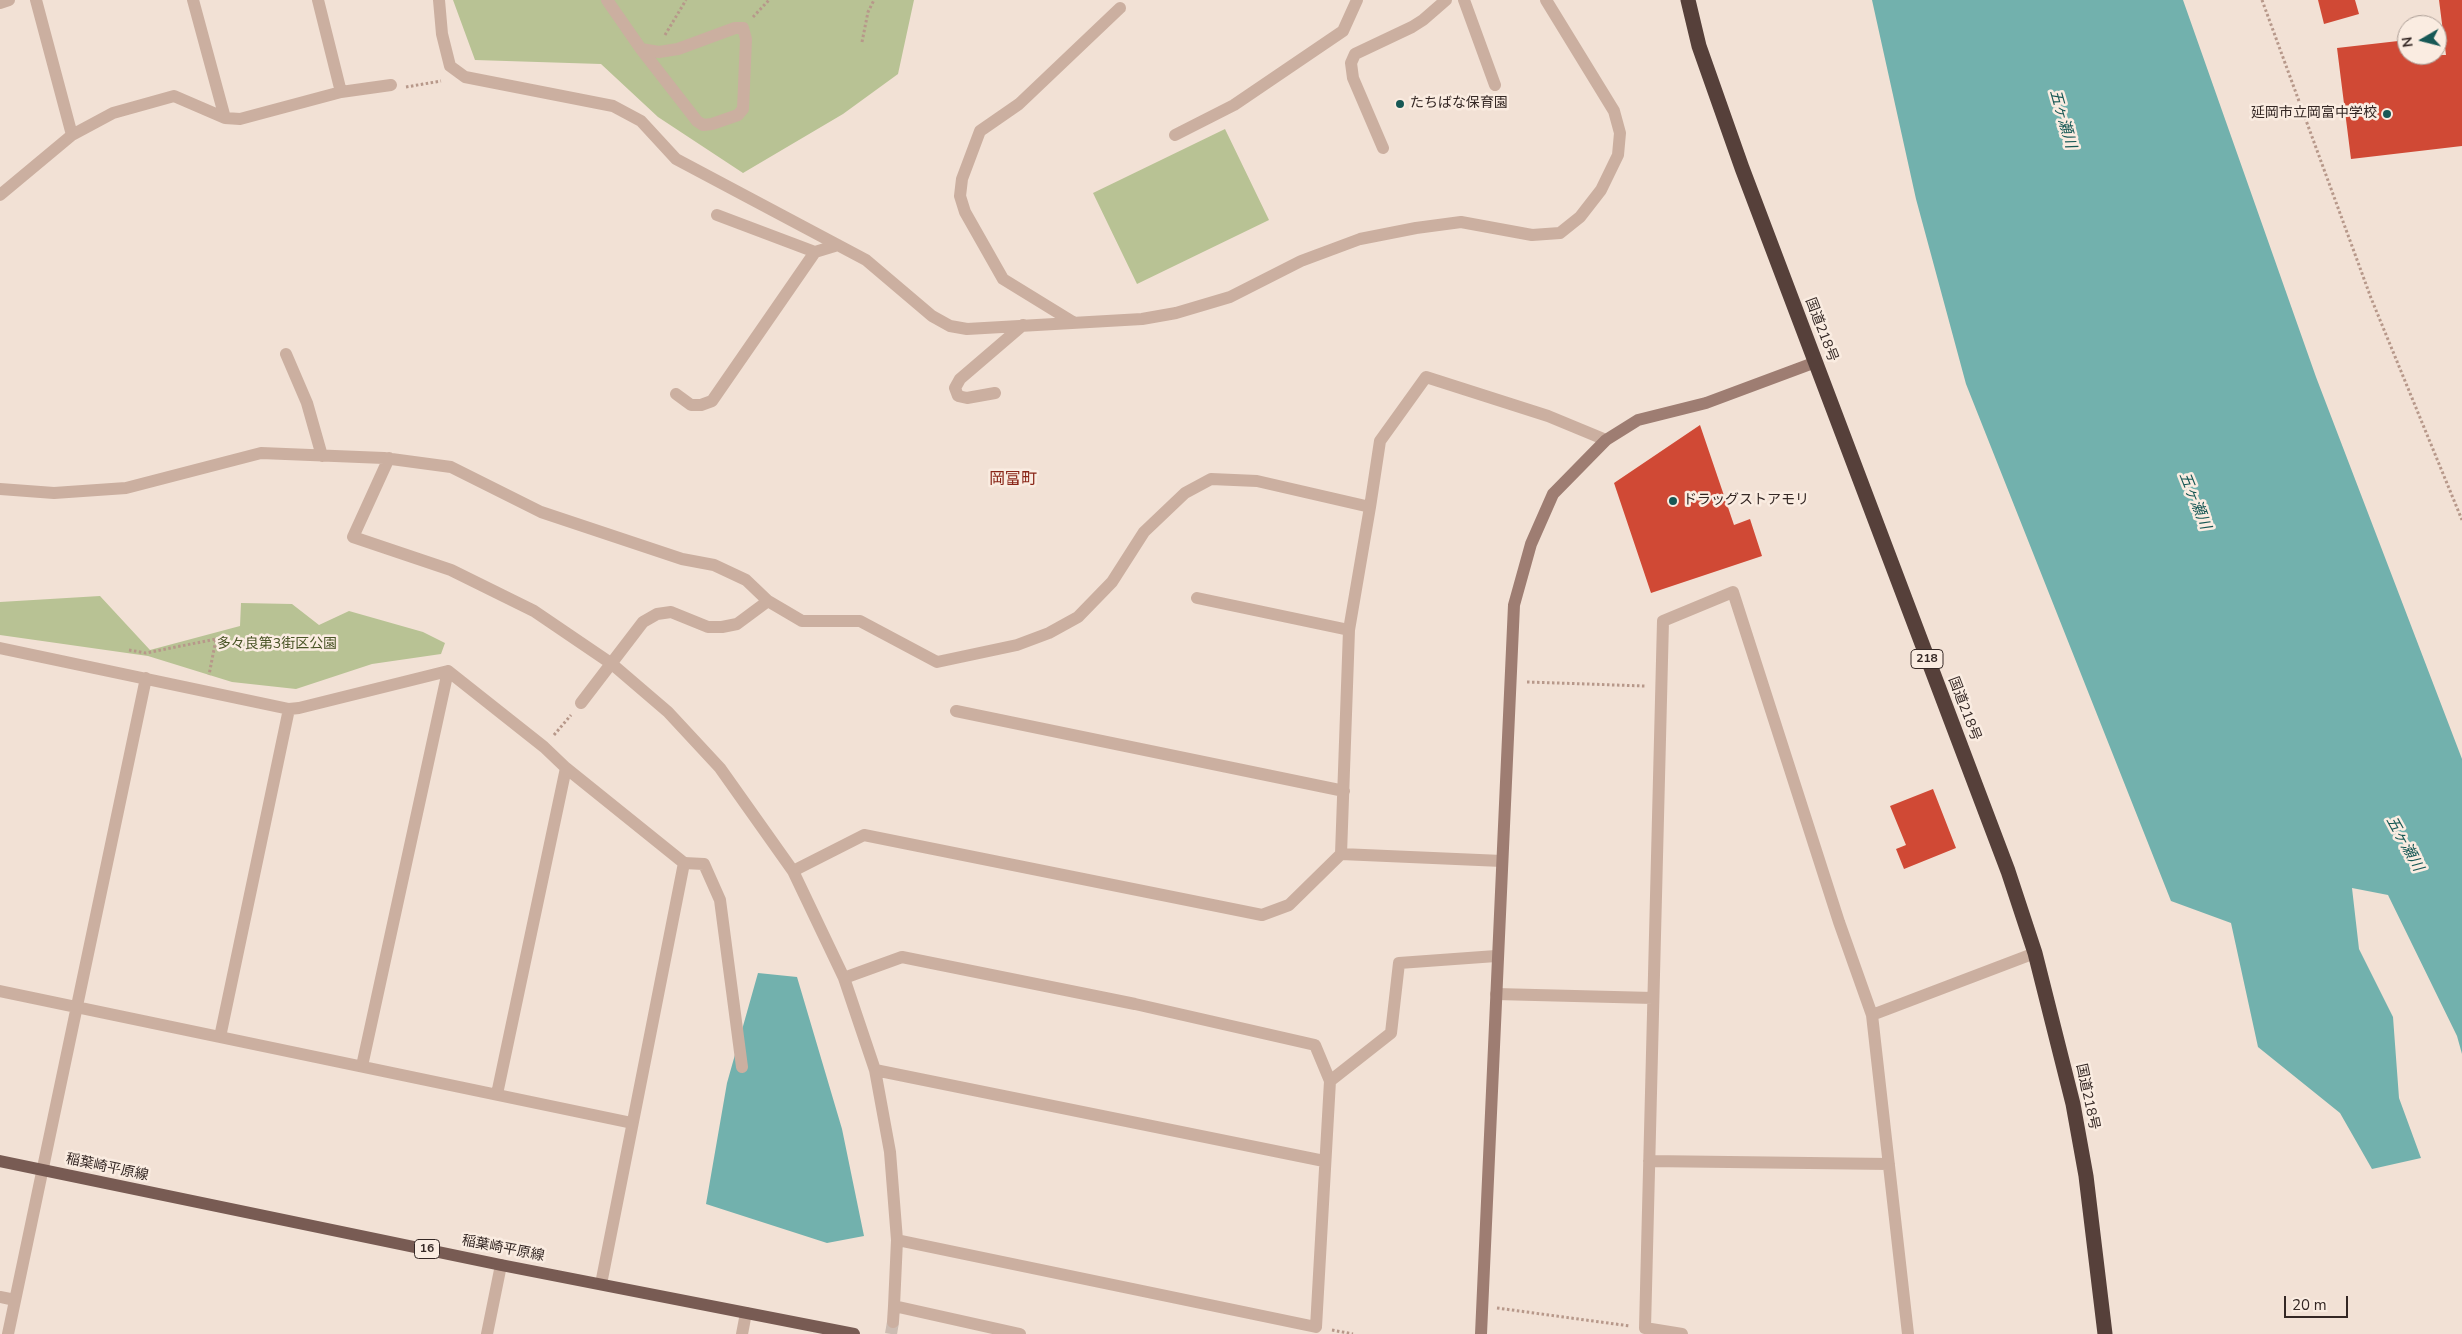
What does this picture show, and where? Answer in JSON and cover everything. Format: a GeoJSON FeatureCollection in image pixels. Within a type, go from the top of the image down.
{"type":"FeatureCollection","features":[{"type":"Feature","properties":{"kind":"highway","name":"国道218号"},"geometry":{"type":"LineString","coordinates":[[1688,0],[1698,46],[1738,159],[2008,871],[2035,953],[2073,1104],[2086,1176],[2105,1334]]}},
{"type":"Feature","properties":{"kind":"main road","name":"稲葉崎平原線"},"geometry":{"type":"LineString","coordinates":[[0,1161],[501,1265],[854,1334]]}},
{"type":"Feature","properties":{"kind":"street"},"geometry":{"type":"LineString","coordinates":[[0,3],[9,0]]}},
{"type":"Feature","properties":{"kind":"street"},"geometry":{"type":"LineString","coordinates":[[36,0],[72,134]]}},
{"type":"Feature","properties":{"kind":"street"},"geometry":{"type":"LineString","coordinates":[[193,0],[225,118]]}},
{"type":"Feature","properties":{"kind":"street"},"geometry":{"type":"LineString","coordinates":[[318,0],[341,92]]}},
{"type":"Feature","properties":{"kind":"street"},"geometry":{"type":"LineString","coordinates":[[439,0],[442,34],[450,66],[465,77],[613,106],[641,121],[676,159],[866,260],[932,316],[950,326],[966,329],[1142,319],[1176,313],[1230,297],[1301,261],[1360,239],[1416,228],[1461,222],[1532,235],[1560,233],[1580,217],[1601,190],[1618,155],[1620,133],[1614,111],[1546,0]]}},
{"type":"Feature","properties":{"kind":"street"},"geometry":{"type":"LineString","coordinates":[[607,0],[641,49],[697,121],[703,125],[712,124],[738,114],[743,109],[746,39],[742,28],[735,28],[678,48],[656,51],[641,49]]}},
{"type":"Feature","properties":{"kind":"street"},"geometry":{"type":"LineString","coordinates":[[1174,135],[1234,105],[1343,31],[1357,0]]}},
{"type":"Feature","properties":{"kind":"street"},"geometry":{"type":"LineString","coordinates":[[1383,148],[1354,78],[1351,62],[1356,54],[1423,20],[1446,0]]}},
{"type":"Feature","properties":{"kind":"street"},"geometry":{"type":"LineString","coordinates":[[1464,0],[1495,86]]}},
{"type":"Feature","properties":{"kind":"street"},"geometry":{"type":"LineString","coordinates":[[1073,322],[1003,279],[965,212],[960,196],[962,179],[980,131],[1019,104],[1120,8]]}},
{"type":"Feature","properties":{"kind":"street"},"geometry":{"type":"LineString","coordinates":[[0,195],[72,134],[114,113],[174,96],[225,118],[240,118],[341,92],[391,85]]}},
{"type":"Feature","properties":{"kind":"street"},"geometry":{"type":"LineString","coordinates":[[717,215],[815,252],[838,245]]}},
{"type":"Feature","properties":{"kind":"street"},"geometry":{"type":"LineString","coordinates":[[676,394],[691,405],[701,406],[712,401],[815,252]]}},
{"type":"Feature","properties":{"kind":"street"},"geometry":{"type":"LineString","coordinates":[[996,393],[967,398],[958,396],[955,388],[960,379],[1023,325]]}},
{"type":"Feature","properties":{"kind":"street"},"geometry":{"type":"LineString","coordinates":[[286,354],[307,403],[322,456]]}},
{"type":"Feature","properties":{"kind":"street"},"geometry":{"type":"LineString","coordinates":[[1481,1334],[1509,681],[1514,605],[1531,544],[1553,494],[1606,440],[1638,420],[1706,403],[1816,362]]}},
{"type":"Feature","properties":{"kind":"street"},"geometry":{"type":"LineString","coordinates":[[793,871],[864,835],[1262,914],[1289,905],[1341,854],[1350,630],[1380,441],[1426,377],[1548,416],[1606,440]]}},
{"type":"Feature","properties":{"kind":"street"},"geometry":{"type":"LineString","coordinates":[[0,489],[54,493],[126,488],[261,453],[389,458],[452,467],[541,512],[682,559],[714,565],[746,580],[768,601],[802,621],[860,621],[937,662],[1017,645],[1048,633],[1078,617],[1112,582],[1144,532],[1184,493],[1211,480],[1257,482],[1370,507]]}},
{"type":"Feature","properties":{"kind":"street"},"geometry":{"type":"LineString","coordinates":[[389,458],[353,537],[451,570],[534,612],[612,664],[668,712],[720,768],[793,871],[844,978],[875,1070],[890,1152],[897,1240],[893,1322]]}},
{"type":"Feature","properties":{"kind":"street"},"geometry":{"type":"LineString","coordinates":[[1682,1334],[1645,1328],[1662,621],[1733,592],[1839,922],[1872,1015],[1908,1334]]}},
{"type":"Feature","properties":{"kind":"street"},"geometry":{"type":"LineString","coordinates":[[1197,598],[1350,630]]}},
{"type":"Feature","properties":{"kind":"street"},"geometry":{"type":"LineString","coordinates":[[581,703],[643,622],[657,614],[672,612],[708,627],[722,627],[737,624],[768,601]]}},
{"type":"Feature","properties":{"kind":"street"},"geometry":{"type":"LineString","coordinates":[[0,650],[206,690],[289,709],[448,671]]}},
{"type":"Feature","properties":{"kind":"street"},"geometry":{"type":"LineString","coordinates":[[448,671],[544,747],[566,768],[684,863],[704,864],[720,900],[742,1067]]}},
{"type":"Feature","properties":{"kind":"street"},"geometry":{"type":"LineString","coordinates":[[362,1066],[448,671]]}},
{"type":"Feature","properties":{"kind":"street"},"geometry":{"type":"LineString","coordinates":[[8,1334],[146,678]]}},
{"type":"Feature","properties":{"kind":"street"},"geometry":{"type":"LineString","coordinates":[[220,1037],[289,709]]}},
{"type":"Feature","properties":{"kind":"street"},"geometry":{"type":"LineString","coordinates":[[956,711],[1344,791]]}},
{"type":"Feature","properties":{"kind":"street"},"geometry":{"type":"LineString","coordinates":[[497,1094],[566,768]]}},
{"type":"Feature","properties":{"kind":"street"},"geometry":{"type":"LineString","coordinates":[[1341,854],[1502,862]]}},
{"type":"Feature","properties":{"kind":"street"},"geometry":{"type":"LineString","coordinates":[[601,1284],[684,863]]}},
{"type":"Feature","properties":{"kind":"street"},"geometry":{"type":"LineString","coordinates":[[1872,1015],[2035,953]]}},
{"type":"Feature","properties":{"kind":"street"},"geometry":{"type":"LineString","coordinates":[[1330,1081],[1391,1033],[1399,963],[1496,956]]}},
{"type":"Feature","properties":{"kind":"street"},"geometry":{"type":"LineString","coordinates":[[844,978],[902,957],[1135,1004],[1315,1045],[1330,1081],[1316,1330],[897,1240]]}},
{"type":"Feature","properties":{"kind":"street"},"geometry":{"type":"LineString","coordinates":[[0,991],[632,1123]]}},
{"type":"Feature","properties":{"kind":"street"},"geometry":{"type":"LineString","coordinates":[[1496,994],[1654,998]]}},
{"type":"Feature","properties":{"kind":"street"},"geometry":{"type":"LineString","coordinates":[[875,1070],[1324,1161]]}},
{"type":"Feature","properties":{"kind":"street"},"geometry":{"type":"LineString","coordinates":[[1649,1161],[1889,1164]]}},
{"type":"Feature","properties":{"kind":"street"},"geometry":{"type":"LineString","coordinates":[[487,1334],[501,1265]]}},
{"type":"Feature","properties":{"kind":"street"},"geometry":{"type":"LineString","coordinates":[[0,1297],[15,1300]]}},
{"type":"Feature","properties":{"kind":"street"},"geometry":{"type":"LineString","coordinates":[[894,1306],[1020,1334]]}},
{"type":"Feature","properties":{"kind":"street"},"geometry":{"type":"LineString","coordinates":[[742,1334],[746,1312]]}},
{"type":"Feature","properties":{"kind":"path"},"geometry":{"type":"LineString","coordinates":[[656,51],[686,0]]}},
{"type":"Feature","properties":{"kind":"path"},"geometry":{"type":"LineString","coordinates":[[742,28],[769,0]]}},
{"type":"Feature","properties":{"kind":"path"},"geometry":{"type":"LineString","coordinates":[[862,42],[868,12],[874,0]]}},
{"type":"Feature","properties":{"kind":"path"},"geometry":{"type":"LineString","coordinates":[[2262,0],[2372,298],[2462,520]]}},
{"type":"Feature","properties":{"kind":"path"},"geometry":{"type":"LineString","coordinates":[[391,85],[398,89],[440,81],[456,70]]}},
{"type":"Feature","properties":{"kind":"path"},"geometry":{"type":"LineString","coordinates":[[130,650],[146,653],[216,639],[206,690]]}},
{"type":"Feature","properties":{"kind":"path"},"geometry":{"type":"LineString","coordinates":[[1509,681],[1661,687]]}},
{"type":"Feature","properties":{"kind":"path"},"geometry":{"type":"LineString","coordinates":[[544,747],[581,703]]}},
{"type":"Feature","properties":{"kind":"path"},"geometry":{"type":"LineString","coordinates":[[1483,1306],[1645,1328]]}},
{"type":"Feature","properties":{"kind":"path"},"geometry":{"type":"LineString","coordinates":[[1316,1330],[1353,1334]]}},
{"type":"Feature","properties":{"kind":"green space"},"geometry":{"type":"Polygon","coordinates":[[[453,0],[914,0],[898,74],[843,114],[743,173],[658,117],[601,64],[475,60],[453,0]]]}},
{"type":"Feature","properties":{"kind":"green space"},"geometry":{"type":"Polygon","coordinates":[[[1225,129],[1269,220],[1137,284],[1093,193],[1225,129]]]}},
{"type":"Feature","properties":{"kind":"green space","name":"多々良第3街区公園"},"geometry":{"type":"Polygon","coordinates":[[[100,596],[150,650],[240,626],[241,603],[292,604],[319,625],[349,611],[423,632],[445,643],[441,654],[372,664],[296,689],[232,682],[148,656],[0,635],[0,602],[100,596]]]}},
{"type":"Feature","properties":{"kind":"water","name":"五ヶ瀬川"},"geometry":{"type":"Polygon","coordinates":[[[1872,0],[2183,0],[2316,377],[2462,759],[2462,1054],[2457,1036],[2388,895],[2352,888],[2359,949],[2393,1017],[2399,1098],[2421,1158],[2372,1169],[2340,1113],[2258,1047],[2231,923],[2171,901],[1966,384],[1916,199],[1872,0]]]}},
{"type":"Feature","properties":{"kind":"water"},"geometry":{"type":"Polygon","coordinates":[[[758,973],[797,977],[842,1129],[864,1236],[827,1243],[706,1204],[727,1083],[758,973]]]}},
{"type":"Feature","properties":{"kind":"building"},"geometry":{"type":"Polygon","coordinates":[[[2318,0],[2355,0],[2359,14],[2324,24],[2318,0]]]}},
{"type":"Feature","properties":{"kind":"building"},"geometry":{"type":"Polygon","coordinates":[[[2439,0],[2462,0],[2462,146],[2351,159],[2337,48],[2397,41],[2397,65],[2447,65],[2447,15],[2441,15],[2439,0]]]}},
{"type":"Feature","properties":{"kind":"building","name":"ドラッグストアモリ"},"geometry":{"type":"Polygon","coordinates":[[[1700,425],[1734,525],[1750,519],[1762,556],[1651,593],[1614,483],[1700,425]]]}},
{"type":"Feature","properties":{"kind":"building"},"geometry":{"type":"Polygon","coordinates":[[[1933,789],[1956,848],[1904,869],[1896,849],[1906,845],[1890,806],[1933,789]]]}},
{"type":"Feature","properties":{"kind":"tunnel"},"geometry":{"type":"LineString","coordinates":[[891,1334],[893,1322]]}},
{"type":"Feature","properties":{"kind":"place","name":"たちばな保育園"},"geometry":{"type":"Point","coordinates":[1400,104]}},
{"type":"Feature","properties":{"kind":"place","name":"延岡市立岡富中学校"},"geometry":{"type":"Point","coordinates":[2387,114]}},
{"type":"Feature","properties":{"kind":"place","name":"ドラッグストアモリ"},"geometry":{"type":"Point","coordinates":[1673,501]}},
{"type":"Feature","properties":{"kind":"district","name":"岡富町"},"geometry":{"type":"Point","coordinates":[1013,480]}}]}
